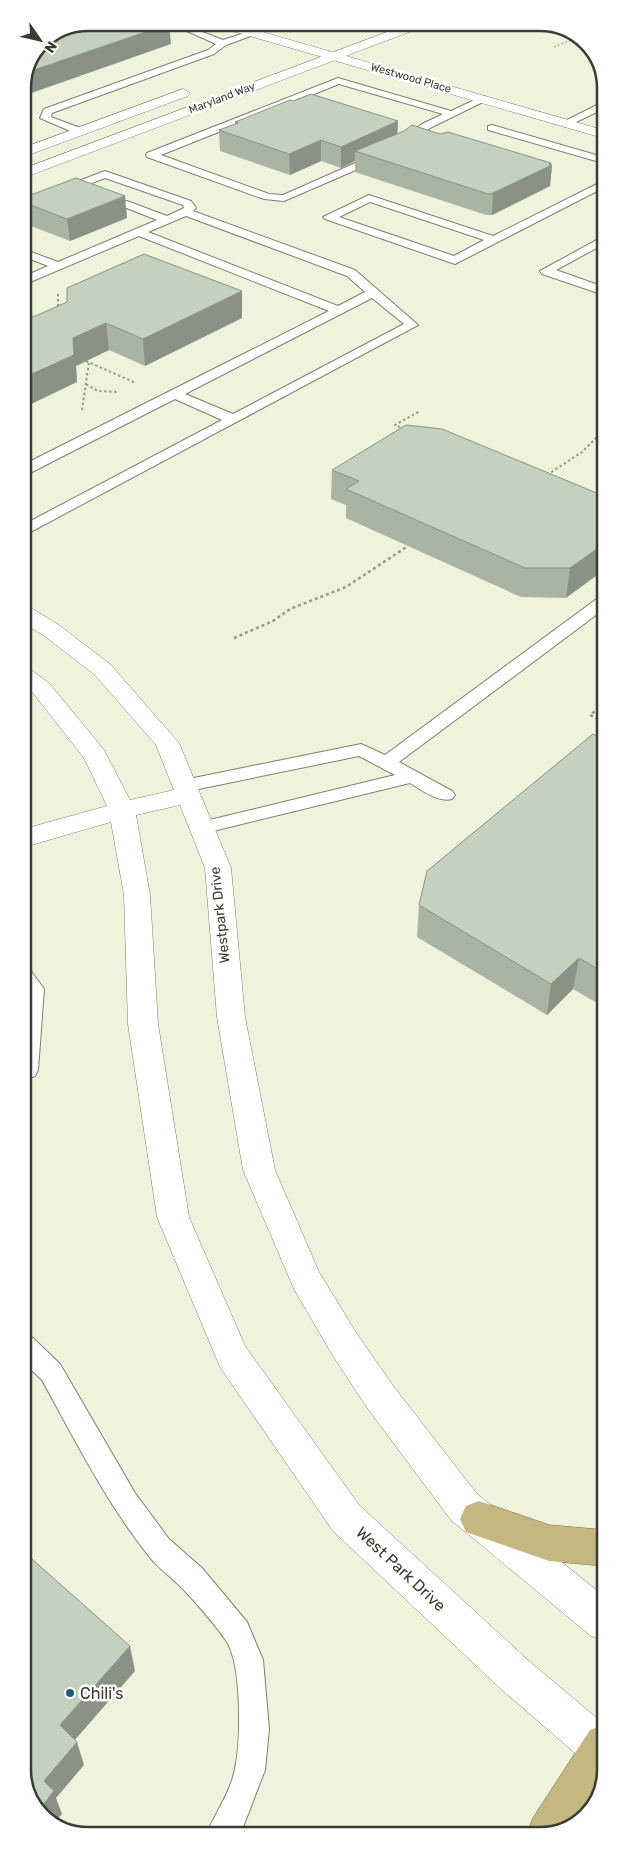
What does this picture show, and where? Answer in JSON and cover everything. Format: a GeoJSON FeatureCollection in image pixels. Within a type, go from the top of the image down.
{"type":"FeatureCollection","features":[{"type":"Feature","properties":{"kind":"main road"},"geometry":{"type":"LineString","coordinates":[[479,1519],[549,1543],[597,1547]]}},
{"type":"Feature","properties":{"kind":"main road"},"geometry":{"type":"LineString","coordinates":[[553,1825],[597,1761]]}},
{"type":"Feature","properties":{"kind":"street","name":"Westwood Place"},"geometry":{"type":"LineString","coordinates":[[248,31],[597,132]]}},
{"type":"Feature","properties":{"kind":"street","name":"Maryland Way"},"geometry":{"type":"LineString","coordinates":[[31,171],[400,31]]}},
{"type":"Feature","properties":{"kind":"street"},"geometry":{"type":"LineString","coordinates":[[287,54],[322,41]]}},
{"type":"Feature","properties":{"kind":"street","name":"Maryland Way"},"geometry":{"type":"LineString","coordinates":[[31,150],[196,88]]}},
{"type":"Feature","properties":{"kind":"street"},"geometry":{"type":"LineString","coordinates":[[79,131],[81,152]]}},
{"type":"Feature","properties":{"kind":"street","name":"Westpark Drive"},"geometry":{"type":"LineString","coordinates":[[31,618],[51,630],[103,670],[167,743],[218,868],[230,1012],[259,1170],[306,1279],[345,1344],[381,1398],[464,1507],[479,1519]]}},
{"type":"Feature","properties":{"kind":"street"},"geometry":{"type":"LineString","coordinates":[[31,682],[40,688],[95,756],[122,810]]}},
{"type":"Feature","properties":{"kind":"street"},"geometry":{"type":"LineString","coordinates":[[31,836],[186,791]]}},
{"type":"Feature","properties":{"kind":"street","name":"West Park Drive"},"geometry":{"type":"LineString","coordinates":[[122,810],[137,895],[143,1024],[173,1217],[232,1356],[346,1518],[515,1675],[597,1742]]}},
{"type":"Feature","properties":{"kind":"street"},"geometry":{"type":"LineString","coordinates":[[479,1519],[597,1615]]}},
{"type":"Feature","properties":{"kind":"lane"},"geometry":{"type":"LineString","coordinates":[[192,31],[222,43]]}},
{"type":"Feature","properties":{"kind":"lane"},"geometry":{"type":"LineString","coordinates":[[79,131],[44,118],[48,111],[211,52],[222,43],[254,33]]}},
{"type":"Feature","properties":{"kind":"lane"},"geometry":{"type":"LineString","coordinates":[[452,114],[338,81],[151,156],[268,197],[279,199],[290,196],[398,148],[426,126],[452,114],[484,99]]}},
{"type":"Feature","properties":{"kind":"lane"},"geometry":{"type":"LineString","coordinates":[[566,123],[597,108]]}},
{"type":"Feature","properties":{"kind":"lane"},"geometry":{"type":"LineString","coordinates":[[492,128],[597,158]]}},
{"type":"Feature","properties":{"kind":"lane"},"geometry":{"type":"LineString","coordinates":[[31,203],[105,174],[187,203],[190,208],[186,212],[168,220],[31,278]]}},
{"type":"Feature","properties":{"kind":"lane"},"geometry":{"type":"LineString","coordinates":[[76,186],[92,191]]}},
{"type":"Feature","properties":{"kind":"lane"},"geometry":{"type":"LineString","coordinates":[[494,240],[369,198],[329,217],[455,260],[597,188]]}},
{"type":"Feature","properties":{"kind":"lane"},"geometry":{"type":"LineString","coordinates":[[123,203],[168,220]]}},
{"type":"Feature","properties":{"kind":"lane"},"geometry":{"type":"LineString","coordinates":[[31,524],[412,326],[351,273],[186,212]]}},
{"type":"Feature","properties":{"kind":"lane"},"geometry":{"type":"LineString","coordinates":[[138,232],[338,310]]}},
{"type":"Feature","properties":{"kind":"lane"},"geometry":{"type":"LineString","coordinates":[[597,243],[546,271],[597,288]]}},
{"type":"Feature","properties":{"kind":"lane"},"geometry":{"type":"LineString","coordinates":[[31,255],[58,266]]}},
{"type":"Feature","properties":{"kind":"lane"},"geometry":{"type":"LineString","coordinates":[[31,467],[338,310],[373,294]]}},
{"type":"Feature","properties":{"kind":"lane"},"geometry":{"type":"LineString","coordinates":[[171,395],[232,419]]}},
{"type":"Feature","properties":{"kind":"lane"},"geometry":{"type":"LineString","coordinates":[[386,763],[597,606]]}},
{"type":"Feature","properties":{"kind":"lane"},"geometry":{"type":"LineString","coordinates":[[186,791],[361,750],[446,795]]}},
{"type":"Feature","properties":{"kind":"lane"},"geometry":{"type":"LineString","coordinates":[[201,828],[412,777]]}},
{"type":"Feature","properties":{"kind":"lane"},"geometry":{"type":"LineString","coordinates":[[31,985],[34,989],[31,1019]]}},
{"type":"Feature","properties":{"kind":"lane"},"geometry":{"type":"LineString","coordinates":[[31,1353],[51,1372],[125,1502],[159,1548],[192,1578],[237,1632],[249,1660],[254,1729],[250,1770],[227,1827]]}},
{"type":"Feature","properties":{"kind":"path"},"geometry":{"type":"LineString","coordinates":[[554,47],[570,40]]}},
{"type":"Feature","properties":{"kind":"path"},"geometry":{"type":"LineString","coordinates":[[57,315],[59,287]]}},
{"type":"Feature","properties":{"kind":"path"},"geometry":{"type":"LineString","coordinates":[[82,413],[88,362],[171,395]]}},
{"type":"Feature","properties":{"kind":"path"},"geometry":{"type":"LineString","coordinates":[[86,384],[98,391],[118,392]]}},
{"type":"Feature","properties":{"kind":"path"},"geometry":{"type":"LineString","coordinates":[[413,432],[395,425],[420,411]]}},
{"type":"Feature","properties":{"kind":"path"},"geometry":{"type":"LineString","coordinates":[[542,478],[582,452],[597,437]]}},
{"type":"Feature","properties":{"kind":"path"},"geometry":{"type":"LineString","coordinates":[[234,638],[273,621],[290,609],[346,587],[408,546]]}},
{"type":"Feature","properties":{"kind":"path"},"geometry":{"type":"LineString","coordinates":[[597,710],[590,715],[597,718]]}},
{"type":"Feature","properties":{"kind":"building"},"geometry":{"type":"Polygon","coordinates":[[[148,31],[65,59],[65,36],[77,32],[148,31]]]}},
{"type":"Feature","properties":{"kind":"building"},"geometry":{"type":"Polygon","coordinates":[[[36,65],[49,65],[35,70],[36,65]]]}},
{"type":"Feature","properties":{"kind":"building"},"geometry":{"type":"Polygon","coordinates":[[[311,94],[398,121],[341,147],[321,140],[289,154],[219,130],[290,100],[293,101],[311,94]]]}},
{"type":"Feature","properties":{"kind":"building"},"geometry":{"type":"Polygon","coordinates":[[[412,125],[440,134],[448,132],[551,163],[549,164],[552,165],[488,194],[355,151],[404,131],[412,125]]]}},
{"type":"Feature","properties":{"kind":"building"},"geometry":{"type":"Polygon","coordinates":[[[76,178],[125,196],[67,219],[31,205],[31,195],[76,178]]]}},
{"type":"Feature","properties":{"kind":"building"},"geometry":{"type":"Polygon","coordinates":[[[144,254],[242,291],[143,339],[106,323],[73,338],[74,355],[31,374],[31,316],[33,317],[67,302],[67,288],[144,254]]]}},
{"type":"Feature","properties":{"kind":"building"},"geometry":{"type":"Polygon","coordinates":[[[406,425],[442,429],[597,493],[597,549],[570,568],[525,568],[346,489],[359,481],[332,470],[406,425]]]}},
{"type":"Feature","properties":{"kind":"building"},"geometry":{"type":"Polygon","coordinates":[[[593,734],[597,736],[597,968],[579,958],[551,984],[419,905],[427,871],[593,734]]]}},
{"type":"Feature","properties":{"kind":"building","name":"Chili's"},"geometry":{"type":"Polygon","coordinates":[[[31,1558],[130,1646],[60,1725],[77,1742],[44,1781],[54,1791],[43,1805],[33,1785],[31,1770],[31,1558]]]}},
{"type":"Feature","properties":{"kind":"place","name":"Chili's"},"geometry":{"type":"Point","coordinates":[70,1693]}}]}
